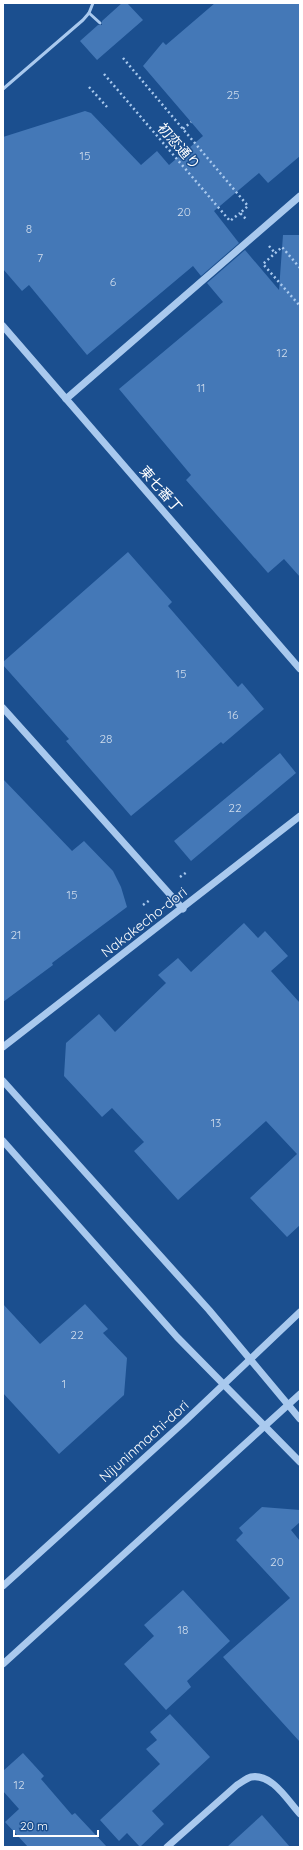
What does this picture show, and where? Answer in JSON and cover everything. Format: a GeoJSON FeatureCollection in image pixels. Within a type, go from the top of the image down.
{"type":"FeatureCollection","features":[{"type":"Feature","properties":{"kind":"street"},"geometry":{"type":"LineString","coordinates":[[66,399],[300,196]]}},
{"type":"Feature","properties":{"kind":"street","name":"東七番丁"},"geometry":{"type":"LineString","coordinates":[[3,326],[300,669]]}},
{"type":"Feature","properties":{"kind":"street"},"geometry":{"type":"LineString","coordinates":[[3,708],[183,909]]}},
{"type":"Feature","properties":{"kind":"street","name":"Nakakecho-dori"},"geometry":{"type":"LineString","coordinates":[[3,1047],[183,909],[300,816]]}},
{"type":"Feature","properties":{"kind":"street"},"geometry":{"type":"LineString","coordinates":[[3,1081],[209,1310],[300,1419]]}},
{"type":"Feature","properties":{"kind":"street"},"geometry":{"type":"LineString","coordinates":[[3,1141],[177,1337],[300,1462]]}},
{"type":"Feature","properties":{"kind":"street","name":"Nijuninmachi-dori"},"geometry":{"type":"LineString","coordinates":[[3,1586],[224,1385],[300,1312]]}},
{"type":"Feature","properties":{"kind":"street"},"geometry":{"type":"LineString","coordinates":[[3,1664],[300,1394]]}},
{"type":"Feature","properties":{"kind":"street"},"geometry":{"type":"LineString","coordinates":[[167,1847],[237,1785],[250,1777],[260,1777],[269,1781],[300,1814]]}},
{"type":"Feature","properties":{"kind":"lane"},"geometry":{"type":"LineString","coordinates":[[3,89],[89,13],[93,3]]}},
{"type":"Feature","properties":{"kind":"lane"},"geometry":{"type":"LineString","coordinates":[[89,13],[100,23]]}},
{"type":"Feature","properties":{"kind":"path","name":"初恋通り"},"geometry":{"type":"LineString","coordinates":[[104,74],[230,221],[240,213],[248,206],[123,58]]}},
{"type":"Feature","properties":{"kind":"path"},"geometry":{"type":"LineString","coordinates":[[89,87],[107,107]]}},
{"type":"Feature","properties":{"kind":"path"},"geometry":{"type":"LineString","coordinates":[[183,129],[191,122]]}},
{"type":"Feature","properties":{"kind":"path"},"geometry":{"type":"LineString","coordinates":[[240,213],[247,220]]}},
{"type":"Feature","properties":{"kind":"path"},"geometry":{"type":"LineString","coordinates":[[268,244],[275,253]]}},
{"type":"Feature","properties":{"kind":"path"},"geometry":{"type":"LineString","coordinates":[[300,268],[282,248],[264,264],[300,306]]}},
{"type":"Feature","properties":{"kind":"building"},"geometry":{"type":"Polygon","coordinates":[[[122,3],[127,3],[143,20],[97,60],[80,41],[98,25],[102,25],[102,21],[122,3]]]}},
{"type":"Feature","properties":{"kind":"building"},"geometry":{"type":"Polygon","coordinates":[[[215,3],[300,3],[300,156],[268,183],[259,173],[214,211],[239,243],[201,276],[193,266],[87,355],[29,285],[22,291],[3,269],[3,137],[85,111],[91,113],[141,165],[157,151],[169,165],[203,136],[143,66],[163,42],[166,45],[215,3]]]}},
{"type":"Feature","properties":{"kind":"building"},"geometry":{"type":"Polygon","coordinates":[[[283,235],[300,235],[300,577],[284,559],[268,573],[186,480],[191,475],[119,389],[223,302],[207,283],[245,250],[279,290],[283,235]]]}},
{"type":"Feature","properties":{"kind":"building"},"geometry":{"type":"Polygon","coordinates":[[[128,552],[172,602],[168,606],[238,687],[242,683],[264,709],[223,744],[221,742],[131,816],[66,741],[69,739],[3,665],[3,662],[128,552]]]}},
{"type":"Feature","properties":{"kind":"building"},"geometry":{"type":"Polygon","coordinates":[[[280,753],[296,773],[191,861],[174,841],[280,753]]]}},
{"type":"Feature","properties":{"kind":"building"},"geometry":{"type":"Polygon","coordinates":[[[3,779],[72,851],[84,841],[113,871],[121,887],[127,907],[3,1002],[3,779]]]}},
{"type":"Feature","properties":{"kind":"building"},"geometry":{"type":"Polygon","coordinates":[[[244,923],[258,938],[265,931],[288,956],[271,971],[300,1003],[300,1225],[287,1237],[250,1198],[297,1154],[266,1121],[178,1200],[134,1151],[144,1142],[112,1108],[102,1117],[64,1076],[66,1043],[99,1014],[115,1032],[166,983],[158,975],[178,958],[191,972],[244,923]]]}},
{"type":"Feature","properties":{"kind":"building"},"geometry":{"type":"Polygon","coordinates":[[[3,1304],[40,1344],[85,1304],[108,1329],[103,1333],[127,1358],[124,1395],[59,1454],[3,1393],[3,1304]]]}},
{"type":"Feature","properties":{"kind":"building"},"geometry":{"type":"Polygon","coordinates":[[[262,1507],[300,1510],[300,1522],[291,1530],[300,1541],[300,1742],[223,1657],[290,1598],[236,1540],[243,1533],[239,1528],[262,1507]]]}},
{"type":"Feature","properties":{"kind":"building"},"geometry":{"type":"Polygon","coordinates":[[[183,1590],[230,1641],[187,1681],[191,1687],[166,1710],[124,1664],[154,1636],[144,1625],[183,1590]]]}},
{"type":"Feature","properties":{"kind":"building"},"geometry":{"type":"Polygon","coordinates":[[[170,1714],[210,1757],[152,1811],[164,1824],[140,1847],[127,1833],[119,1841],[100,1820],[160,1764],[146,1749],[157,1740],[150,1732],[170,1714]]]}},
{"type":"Feature","properties":{"kind":"building"},"geometry":{"type":"Polygon","coordinates":[[[23,1753],[44,1776],[41,1779],[72,1815],[75,1813],[107,1847],[28,1847],[5,1822],[19,1809],[3,1791],[3,1771],[23,1753]]]}},
{"type":"Feature","properties":{"kind":"building"},"geometry":{"type":"Polygon","coordinates":[[[262,1815],[290,1847],[227,1847],[262,1815]]]}}]}
